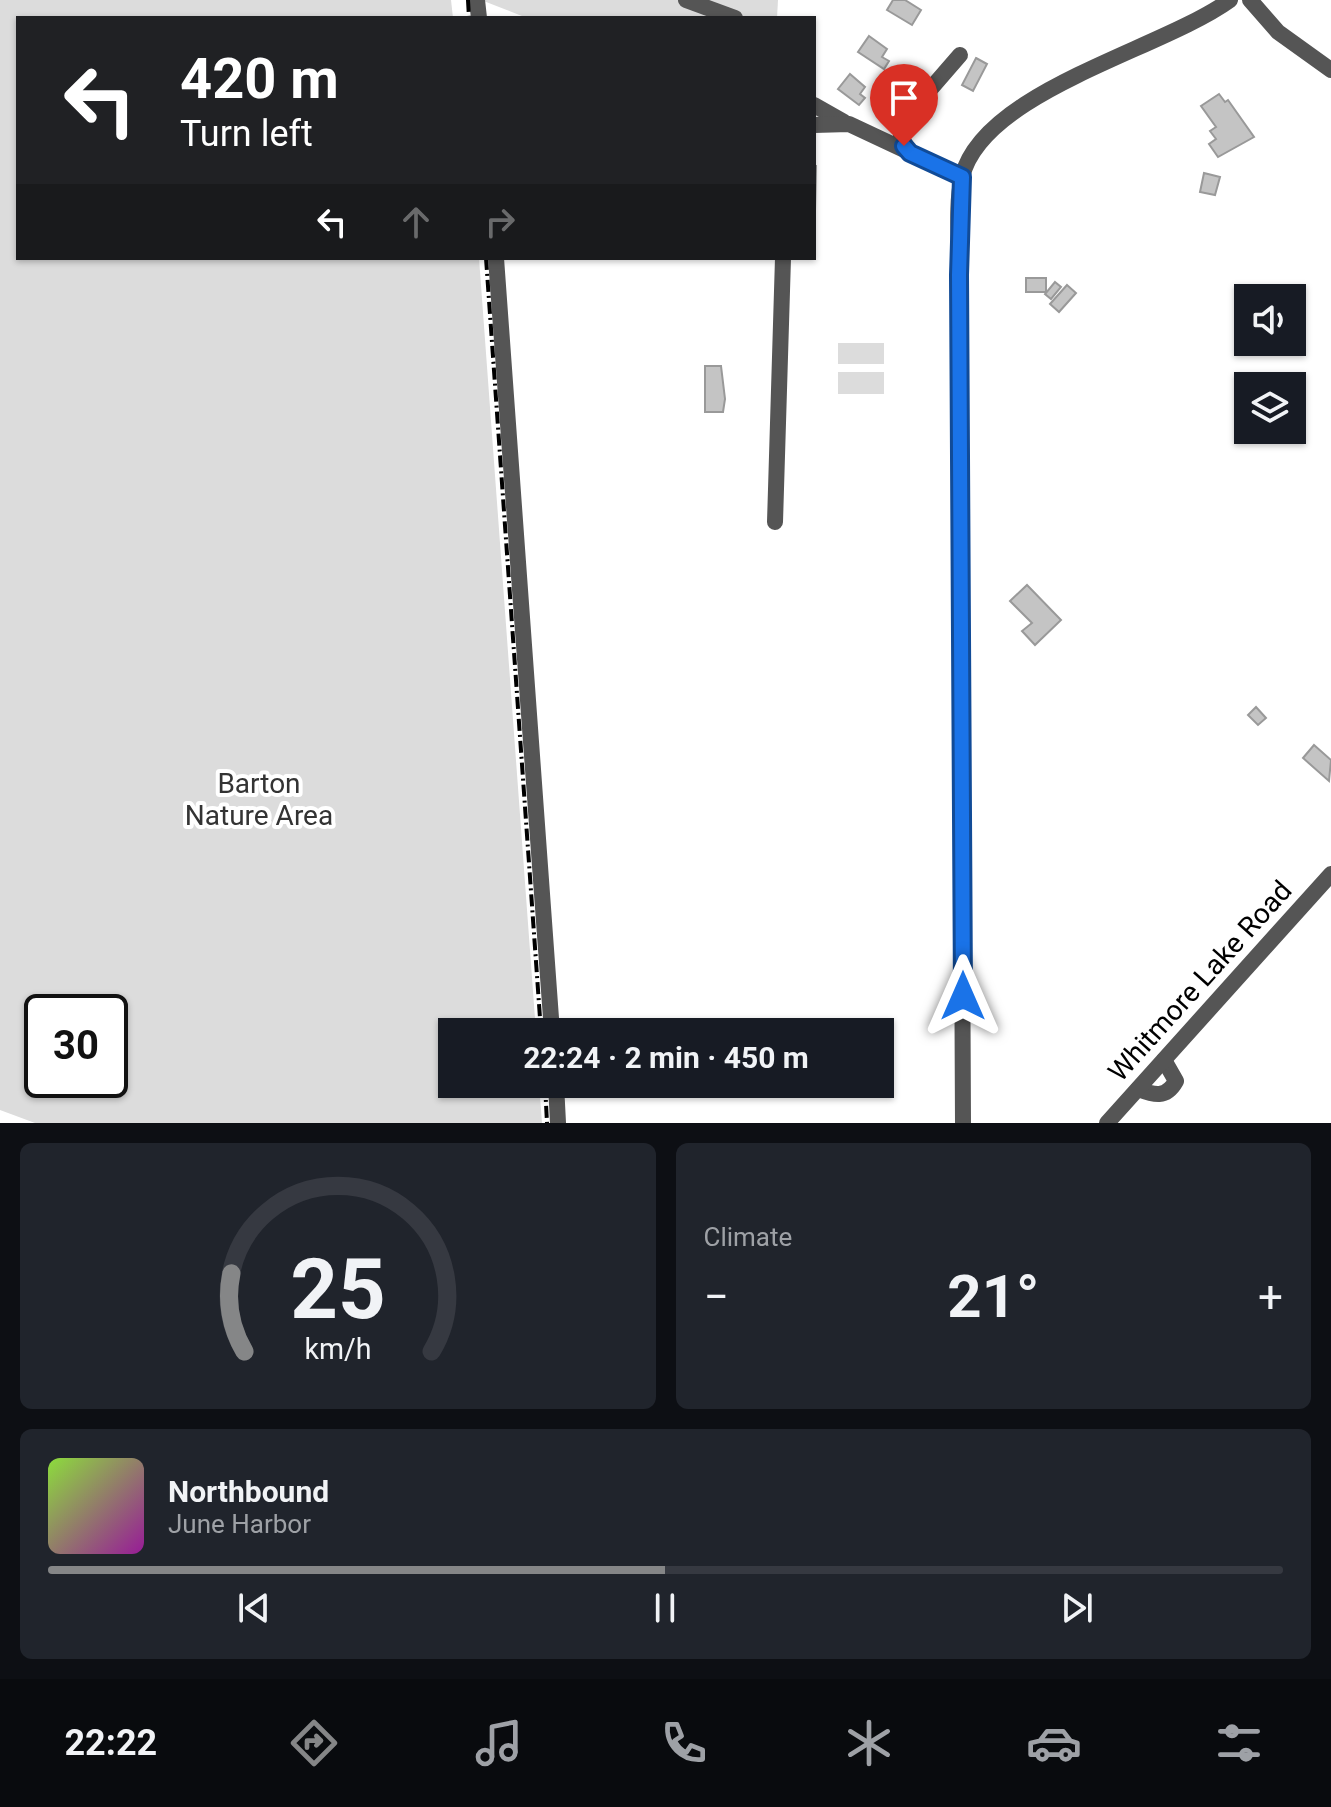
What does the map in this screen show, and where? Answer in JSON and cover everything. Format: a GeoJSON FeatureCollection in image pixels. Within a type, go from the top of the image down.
{"type":"FeatureCollection","features":[{"type":"Feature","properties":{"kind":"street"},"geometry":{"type":"LineString","coordinates":[[686,0],[730,16]]}},
{"type":"Feature","properties":{"kind":"street"},"geometry":{"type":"LineString","coordinates":[[963,1123],[959,275],[962,177],[983,137],[1015,111],[1044,93],[1186,28],[1230,0]]}},
{"type":"Feature","properties":{"kind":"street"},"geometry":{"type":"LineString","coordinates":[[1250,0],[1278,32],[1331,70]]}},
{"type":"Feature","properties":{"kind":"street"},"geometry":{"type":"LineString","coordinates":[[866,133],[901,123],[960,55]]}},
{"type":"Feature","properties":{"kind":"street"},"geometry":{"type":"LineString","coordinates":[[816,106],[962,177]]}},
{"type":"Feature","properties":{"kind":"street"},"geometry":{"type":"LineString","coordinates":[[901,123],[901,137],[910,153]]}},
{"type":"Feature","properties":{"kind":"street"},"geometry":{"type":"LineString","coordinates":[[816,125],[849,124]]}},
{"type":"Feature","properties":{"kind":"street"},"geometry":{"type":"LineString","coordinates":[[496,260],[551,1018]]}},
{"type":"Feature","properties":{"kind":"street"},"geometry":{"type":"LineString","coordinates":[[775,522],[783,260]]}},
{"type":"Feature","properties":{"kind":"street","name":"Whitmore Lake Road"},"geometry":{"type":"LineString","coordinates":[[1107,1123],[1331,874]]}},
{"type":"Feature","properties":{"kind":"street"},"geometry":{"type":"LineString","coordinates":[[1138,1089],[1156,1096],[1168,1091],[1176,1081],[1164,1060]]}},
{"type":"Feature","properties":{"kind":"street"},"geometry":{"type":"LineString","coordinates":[[557,1098],[558,1123]]}},
{"type":"Feature","properties":{"kind":"green space","name":"Barton Nature Area"},"geometry":{"type":"Polygon","coordinates":[[[0,0],[451,0],[453,16],[16,16],[16,260],[479,260],[535,1018],[438,1018],[438,1098],[540,1098],[542,1123],[35,1123],[0,1110],[0,0]]]}},
{"type":"Feature","properties":{"kind":"green space"},"geometry":{"type":"Polygon","coordinates":[[[481,0],[778,0],[777,16],[522,16],[481,0]]]}},
{"type":"Feature","properties":{"kind":"green space"},"geometry":{"type":"Polygon","coordinates":[[[838,343],[884,343],[884,364],[838,364],[838,343]]]}},
{"type":"Feature","properties":{"kind":"green space"},"geometry":{"type":"Polygon","coordinates":[[[838,372],[884,372],[884,394],[838,394],[838,372]]]}},
{"type":"Feature","properties":{"kind":"building"},"geometry":{"type":"Polygon","coordinates":[[[893,0],[905,0],[921,10],[912,25],[887,10],[893,0]]]}},
{"type":"Feature","properties":{"kind":"building"},"geometry":{"type":"Polygon","coordinates":[[[869,36],[887,49],[882,57],[889,61],[884,69],[858,52],[869,36]]]}},
{"type":"Feature","properties":{"kind":"building"},"geometry":{"type":"Polygon","coordinates":[[[976,58],[987,64],[973,91],[962,85],[976,58]]]}},
{"type":"Feature","properties":{"kind":"building"},"geometry":{"type":"Polygon","coordinates":[[[850,74],[865,87],[860,94],[865,98],[859,105],[838,89],[850,74]]]}},
{"type":"Feature","properties":{"kind":"building"},"geometry":{"type":"Polygon","coordinates":[[[1219,94],[1225,102],[1228,100],[1254,137],[1218,157],[1209,144],[1216,139],[1210,131],[1216,127],[1201,106],[1219,94]]]}},
{"type":"Feature","properties":{"kind":"building"},"geometry":{"type":"Polygon","coordinates":[[[1204,173],[1220,177],[1215,195],[1200,192],[1204,173]]]}},
{"type":"Feature","properties":{"kind":"building"},"geometry":{"type":"Polygon","coordinates":[[[1026,278],[1046,278],[1046,292],[1026,292],[1026,278]]]}},
{"type":"Feature","properties":{"kind":"building"},"geometry":{"type":"Polygon","coordinates":[[[1055,282],[1061,287],[1051,299],[1045,294],[1055,282]]]}},
{"type":"Feature","properties":{"kind":"building"},"geometry":{"type":"Polygon","coordinates":[[[1067,285],[1076,293],[1059,312],[1050,304],[1067,285]]]}},
{"type":"Feature","properties":{"kind":"building"},"geometry":{"type":"Polygon","coordinates":[[[705,366],[721,366],[725,399],[723,412],[705,412],[705,366]]]}},
{"type":"Feature","properties":{"kind":"building"},"geometry":{"type":"Polygon","coordinates":[[[1027,585],[1061,620],[1035,645],[1022,631],[1032,623],[1010,601],[1027,585]]]}},
{"type":"Feature","properties":{"kind":"building"},"geometry":{"type":"Polygon","coordinates":[[[1256,707],[1266,718],[1258,725],[1248,715],[1256,707]]]}},
{"type":"Feature","properties":{"kind":"building"},"geometry":{"type":"Polygon","coordinates":[[[1314,745],[1331,760],[1329,781],[1303,758],[1314,745]]]}},
{"type":"Feature","properties":{"kind":"railway"},"geometry":{"type":"LineString","coordinates":[[468,0],[469,16]]}},
{"type":"Feature","properties":{"kind":"railway"},"geometry":{"type":"LineString","coordinates":[[486,260],[540,1018]]}},
{"type":"Feature","properties":{"kind":"railway"},"geometry":{"type":"LineString","coordinates":[[546,1098],[547,1123]]}},
{"type":"Feature","properties":{"kind":"route"},"geometry":{"type":"LineString","coordinates":[[904,146],[910,153],[962,177],[959,275],[963,996]]}}]}
